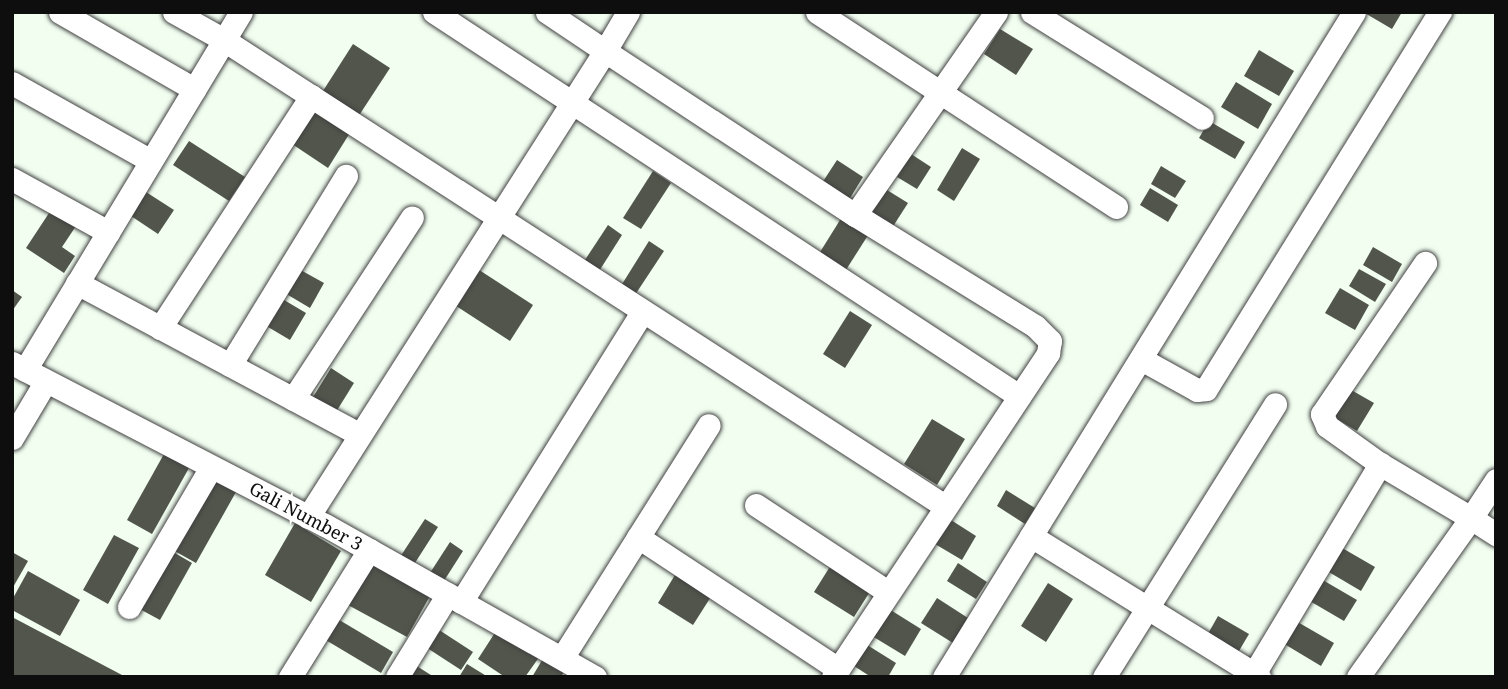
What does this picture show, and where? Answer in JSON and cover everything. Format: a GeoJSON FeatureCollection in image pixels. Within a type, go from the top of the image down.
{"type":"FeatureCollection","features":[{"type":"Feature","properties":{"kind":"street"},"geometry":{"type":"LineString","coordinates":[[60,12],[194,89]]}},
{"type":"Feature","properties":{"kind":"street"},"geometry":{"type":"LineString","coordinates":[[174,12],[224,40],[946,506]]}},
{"type":"Feature","properties":{"kind":"street"},"geometry":{"type":"LineString","coordinates":[[19,367],[77,283],[241,12]]}},
{"type":"Feature","properties":{"kind":"street"},"geometry":{"type":"LineString","coordinates":[[434,12],[1019,396]]}},
{"type":"Feature","properties":{"kind":"street"},"geometry":{"type":"LineString","coordinates":[[547,12],[855,215],[1045,333],[1050,341],[1048,353],[836,673],[638,537]]}},
{"type":"Feature","properties":{"kind":"street"},"geometry":{"type":"LineString","coordinates":[[308,517],[628,12]]}},
{"type":"Feature","properties":{"kind":"street"},"geometry":{"type":"LineString","coordinates":[[817,12],[1116,207]]}},
{"type":"Feature","properties":{"kind":"street"},"geometry":{"type":"LineString","coordinates":[[855,215],[996,12]]}},
{"type":"Feature","properties":{"kind":"street"},"geometry":{"type":"LineString","coordinates":[[1032,12],[1202,118]]}},
{"type":"Feature","properties":{"kind":"street"},"geometry":{"type":"LineString","coordinates":[[944,677],[1354,12]]}},
{"type":"Feature","properties":{"kind":"street"},"geometry":{"type":"LineString","coordinates":[[1141,359],[1197,390],[1206,389],[1440,12]]}},
{"type":"Feature","properties":{"kind":"street"},"geometry":{"type":"LineString","coordinates":[[12,83],[151,161]]}},
{"type":"Feature","properties":{"kind":"street"},"geometry":{"type":"LineString","coordinates":[[160,328],[311,96]]}},
{"type":"Feature","properties":{"kind":"street"},"geometry":{"type":"LineString","coordinates":[[230,365],[346,176]]}},
{"type":"Feature","properties":{"kind":"street"},"geometry":{"type":"LineString","coordinates":[[12,179],[108,232]]}},
{"type":"Feature","properties":{"kind":"street"},"geometry":{"type":"LineString","coordinates":[[293,399],[412,216]]}},
{"type":"Feature","properties":{"kind":"street"},"geometry":{"type":"LineString","coordinates":[[1425,263],[1322,414],[1327,426],[1380,464],[1496,534]]}},
{"type":"Feature","properties":{"kind":"street"},"geometry":{"type":"LineString","coordinates":[[77,283],[360,435]]}},
{"type":"Feature","properties":{"kind":"street"},"geometry":{"type":"LineString","coordinates":[[397,677],[454,598],[643,311]]}},
{"type":"Feature","properties":{"kind":"street","name":"Gali Number 3"},"geometry":{"type":"LineString","coordinates":[[19,367],[308,517],[595,677]]}},
{"type":"Feature","properties":{"kind":"street"},"geometry":{"type":"LineString","coordinates":[[12,438],[46,380]]}},
{"type":"Feature","properties":{"kind":"street"},"geometry":{"type":"LineString","coordinates":[[1104,677],[1275,404]]}},
{"type":"Feature","properties":{"kind":"street"},"geometry":{"type":"LineString","coordinates":[[562,658],[709,425]]}},
{"type":"Feature","properties":{"kind":"street"},"geometry":{"type":"LineString","coordinates":[[1031,536],[1255,676],[1380,464]]}},
{"type":"Feature","properties":{"kind":"street"},"geometry":{"type":"LineString","coordinates":[[129,607],[211,467]]}},
{"type":"Feature","properties":{"kind":"street"},"geometry":{"type":"LineString","coordinates":[[1358,677],[1496,480]]}},
{"type":"Feature","properties":{"kind":"street"},"geometry":{"type":"LineString","coordinates":[[756,505],[888,592]]}},
{"type":"Feature","properties":{"kind":"street"},"geometry":{"type":"LineString","coordinates":[[290,677],[369,550]]}},
{"type":"Feature","properties":{"kind":"building"},"geometry":{"type":"Polygon","coordinates":[[[1363,12],[1402,12],[1392,29],[1363,12]]]}},
{"type":"Feature","properties":{"kind":"building"},"geometry":{"type":"Polygon","coordinates":[[[1000,29],[1033,49],[1016,75],[984,54],[1000,29]]]}},
{"type":"Feature","properties":{"kind":"building"},"geometry":{"type":"Polygon","coordinates":[[[353,44],[390,68],[358,117],[321,94],[353,44]]]}},
{"type":"Feature","properties":{"kind":"building"},"geometry":{"type":"Polygon","coordinates":[[[1259,50],[1294,71],[1279,96],[1244,76],[1259,50]]]}},
{"type":"Feature","properties":{"kind":"building"},"geometry":{"type":"Polygon","coordinates":[[[1236,82],[1272,104],[1258,129],[1221,107],[1236,82]]]}},
{"type":"Feature","properties":{"kind":"building"},"geometry":{"type":"Polygon","coordinates":[[[314,103],[353,128],[328,168],[289,142],[314,103]]]}},
{"type":"Feature","properties":{"kind":"building"},"geometry":{"type":"Polygon","coordinates":[[[1209,121],[1245,142],[1235,159],[1199,138],[1209,121]]]}},
{"type":"Feature","properties":{"kind":"building"},"geometry":{"type":"Polygon","coordinates":[[[189,141],[245,177],[229,201],[173,165],[189,141]]]}},
{"type":"Feature","properties":{"kind":"building"},"geometry":{"type":"Polygon","coordinates":[[[962,148],[980,159],[954,201],[937,190],[962,148]]]}},
{"type":"Feature","properties":{"kind":"building"},"geometry":{"type":"Polygon","coordinates":[[[911,154],[931,167],[917,189],[897,177],[911,154]]]}},
{"type":"Feature","properties":{"kind":"building"},"geometry":{"type":"Polygon","coordinates":[[[837,160],[863,177],[847,203],[820,186],[837,160]]]}},
{"type":"Feature","properties":{"kind":"building"},"geometry":{"type":"Polygon","coordinates":[[[1161,166],[1186,181],[1175,198],[1151,184],[1161,166]]]}},
{"type":"Feature","properties":{"kind":"building"},"geometry":{"type":"Polygon","coordinates":[[[653,171],[671,183],[641,229],[623,218],[653,171]]]}},
{"type":"Feature","properties":{"kind":"building"},"geometry":{"type":"Polygon","coordinates":[[[1150,188],[1178,205],[1168,222],[1140,205],[1150,188]]]}},
{"type":"Feature","properties":{"kind":"building"},"geometry":{"type":"Polygon","coordinates":[[[887,190],[908,203],[892,228],[871,214],[887,190]]]}},
{"type":"Feature","properties":{"kind":"building"},"geometry":{"type":"Polygon","coordinates":[[[146,192],[174,210],[158,234],[131,216],[146,192]]]}},
{"type":"Feature","properties":{"kind":"building"},"geometry":{"type":"Polygon","coordinates":[[[51,210],[76,226],[62,247],[75,256],[64,273],[26,248],[51,210]]]}},
{"type":"Feature","properties":{"kind":"building"},"geometry":{"type":"Polygon","coordinates":[[[845,212],[872,229],[844,273],[817,257],[845,212]]]}},
{"type":"Feature","properties":{"kind":"building"},"geometry":{"type":"Polygon","coordinates":[[[608,225],[622,235],[596,276],[581,266],[608,225]]]}},
{"type":"Feature","properties":{"kind":"building"},"geometry":{"type":"Polygon","coordinates":[[[649,241],[664,251],[633,298],[619,289],[649,241]]]}},
{"type":"Feature","properties":{"kind":"building"},"geometry":{"type":"Polygon","coordinates":[[[1373,247],[1402,264],[1392,282],[1363,265],[1373,247]]]}},
{"type":"Feature","properties":{"kind":"building"},"geometry":{"type":"Polygon","coordinates":[[[473,266],[533,305],[510,341],[450,302],[473,266]]]}},
{"type":"Feature","properties":{"kind":"building"},"geometry":{"type":"Polygon","coordinates":[[[297,268],[324,283],[310,308],[283,292],[297,268]]]}},
{"type":"Feature","properties":{"kind":"building"},"geometry":{"type":"Polygon","coordinates":[[[1359,269],[1386,284],[1375,302],[1349,286],[1359,269]]]}},
{"type":"Feature","properties":{"kind":"building"},"geometry":{"type":"Polygon","coordinates":[[[1340,288],[1369,305],[1355,330],[1325,313],[1340,288]]]}},
{"type":"Feature","properties":{"kind":"building"},"geometry":{"type":"Polygon","coordinates":[[[12,290],[22,297],[12,311],[12,290]]]}},
{"type":"Feature","properties":{"kind":"building"},"geometry":{"type":"Polygon","coordinates":[[[279,297],[306,313],[290,340],[263,324],[279,297]]]}},
{"type":"Feature","properties":{"kind":"building"},"geometry":{"type":"Polygon","coordinates":[[[850,311],[872,325],[845,368],[823,354],[850,311]]]}},
{"type":"Feature","properties":{"kind":"building"},"geometry":{"type":"Polygon","coordinates":[[[331,368],[354,383],[336,412],[313,397],[331,368]]]}},
{"type":"Feature","properties":{"kind":"building"},"geometry":{"type":"Polygon","coordinates":[[[1346,387],[1374,403],[1357,431],[1330,415],[1346,387]]]}},
{"type":"Feature","properties":{"kind":"building"},"geometry":{"type":"Polygon","coordinates":[[[932,419],[965,439],[937,485],[904,464],[932,419]]]}},
{"type":"Feature","properties":{"kind":"building"},"geometry":{"type":"Polygon","coordinates":[[[164,454],[189,468],[152,534],[127,520],[164,454]]]}},
{"type":"Feature","properties":{"kind":"building"},"geometry":{"type":"Polygon","coordinates":[[[210,478],[236,492],[196,563],[171,549],[210,478]]]}},
{"type":"Feature","properties":{"kind":"building"},"geometry":{"type":"Polygon","coordinates":[[[1006,490],[1035,508],[1025,524],[997,506],[1006,490]]]}},
{"type":"Feature","properties":{"kind":"building"},"geometry":{"type":"Polygon","coordinates":[[[425,519],[438,527],[413,566],[400,557],[425,519]]]}},
{"type":"Feature","properties":{"kind":"building"},"geometry":{"type":"Polygon","coordinates":[[[951,520],[976,536],[962,560],[935,544],[951,520]]]}},
{"type":"Feature","properties":{"kind":"building"},"geometry":{"type":"Polygon","coordinates":[[[295,523],[341,551],[311,602],[265,575],[295,523]]]}},
{"type":"Feature","properties":{"kind":"building"},"geometry":{"type":"Polygon","coordinates":[[[114,535],[139,548],[108,604],[83,590],[114,535]]]}},
{"type":"Feature","properties":{"kind":"building"},"geometry":{"type":"Polygon","coordinates":[[[450,542],[463,551],[442,584],[428,576],[450,542]]]}},
{"type":"Feature","properties":{"kind":"building"},"geometry":{"type":"Polygon","coordinates":[[[1337,545],[1375,567],[1361,591],[1322,568],[1337,545]]]}},
{"type":"Feature","properties":{"kind":"building"},"geometry":{"type":"Polygon","coordinates":[[[168,549],[192,563],[160,620],[136,607],[168,549]]]}},
{"type":"Feature","properties":{"kind":"building"},"geometry":{"type":"Polygon","coordinates":[[[12,552],[28,561],[12,589],[12,552]]]}},
{"type":"Feature","properties":{"kind":"building"},"geometry":{"type":"Polygon","coordinates":[[[371,563],[430,596],[407,637],[348,605],[371,563]]]}},
{"type":"Feature","properties":{"kind":"building"},"geometry":{"type":"Polygon","coordinates":[[[958,563],[987,582],[976,599],[947,581],[958,563]]]}},
{"type":"Feature","properties":{"kind":"building"},"geometry":{"type":"Polygon","coordinates":[[[831,565],[871,590],[854,617],[814,592],[831,565]]]}},
{"type":"Feature","properties":{"kind":"building"},"geometry":{"type":"Polygon","coordinates":[[[678,570],[714,592],[693,625],[658,603],[678,570]]]}},
{"type":"Feature","properties":{"kind":"building"},"geometry":{"type":"Polygon","coordinates":[[[28,571],[80,600],[60,636],[12,610],[12,600],[28,571]]]}},
{"type":"Feature","properties":{"kind":"building"},"geometry":{"type":"Polygon","coordinates":[[[1321,579],[1357,600],[1344,621],[1308,600],[1321,579]]]}},
{"type":"Feature","properties":{"kind":"building"},"geometry":{"type":"Polygon","coordinates":[[[1048,583],[1073,599],[1046,642],[1021,626],[1048,583]]]}},
{"type":"Feature","properties":{"kind":"building"},"geometry":{"type":"Polygon","coordinates":[[[937,598],[968,618],[953,643],[921,623],[937,598]]]}},
{"type":"Feature","properties":{"kind":"building"},"geometry":{"type":"Polygon","coordinates":[[[889,609],[921,629],[905,656],[872,636],[889,609]]]}},
{"type":"Feature","properties":{"kind":"building"},"geometry":{"type":"Polygon","coordinates":[[[1218,616],[1249,634],[1236,656],[1205,639],[1218,616]]]}},
{"type":"Feature","properties":{"kind":"building"},"geometry":{"type":"Polygon","coordinates":[[[12,617],[122,675],[121,677],[12,677],[12,617]]]}},
{"type":"Feature","properties":{"kind":"building"},"geometry":{"type":"Polygon","coordinates":[[[1289,617],[1334,643],[1321,666],[1276,639],[1289,617]]]}},
{"type":"Feature","properties":{"kind":"building"},"geometry":{"type":"Polygon","coordinates":[[[336,618],[393,652],[381,673],[324,639],[336,618]]]}},
{"type":"Feature","properties":{"kind":"building"},"geometry":{"type":"Polygon","coordinates":[[[433,626],[473,652],[461,670],[421,644],[433,626]]]}},
{"type":"Feature","properties":{"kind":"building"},"geometry":{"type":"Polygon","coordinates":[[[498,628],[540,656],[525,677],[505,677],[478,659],[498,628]]]}},
{"type":"Feature","properties":{"kind":"building"},"geometry":{"type":"Polygon","coordinates":[[[864,643],[896,663],[888,677],[871,677],[851,664],[864,643]]]}},
{"type":"Feature","properties":{"kind":"building"},"geometry":{"type":"Polygon","coordinates":[[[544,657],[565,670],[561,677],[532,677],[544,657]]]}},
{"type":"Feature","properties":{"kind":"building"},"geometry":{"type":"Polygon","coordinates":[[[412,663],[434,677],[404,677],[412,663]]]}},
{"type":"Feature","properties":{"kind":"building"},"geometry":{"type":"Polygon","coordinates":[[[467,664],[488,677],[459,677],[467,664]]]}}]}
